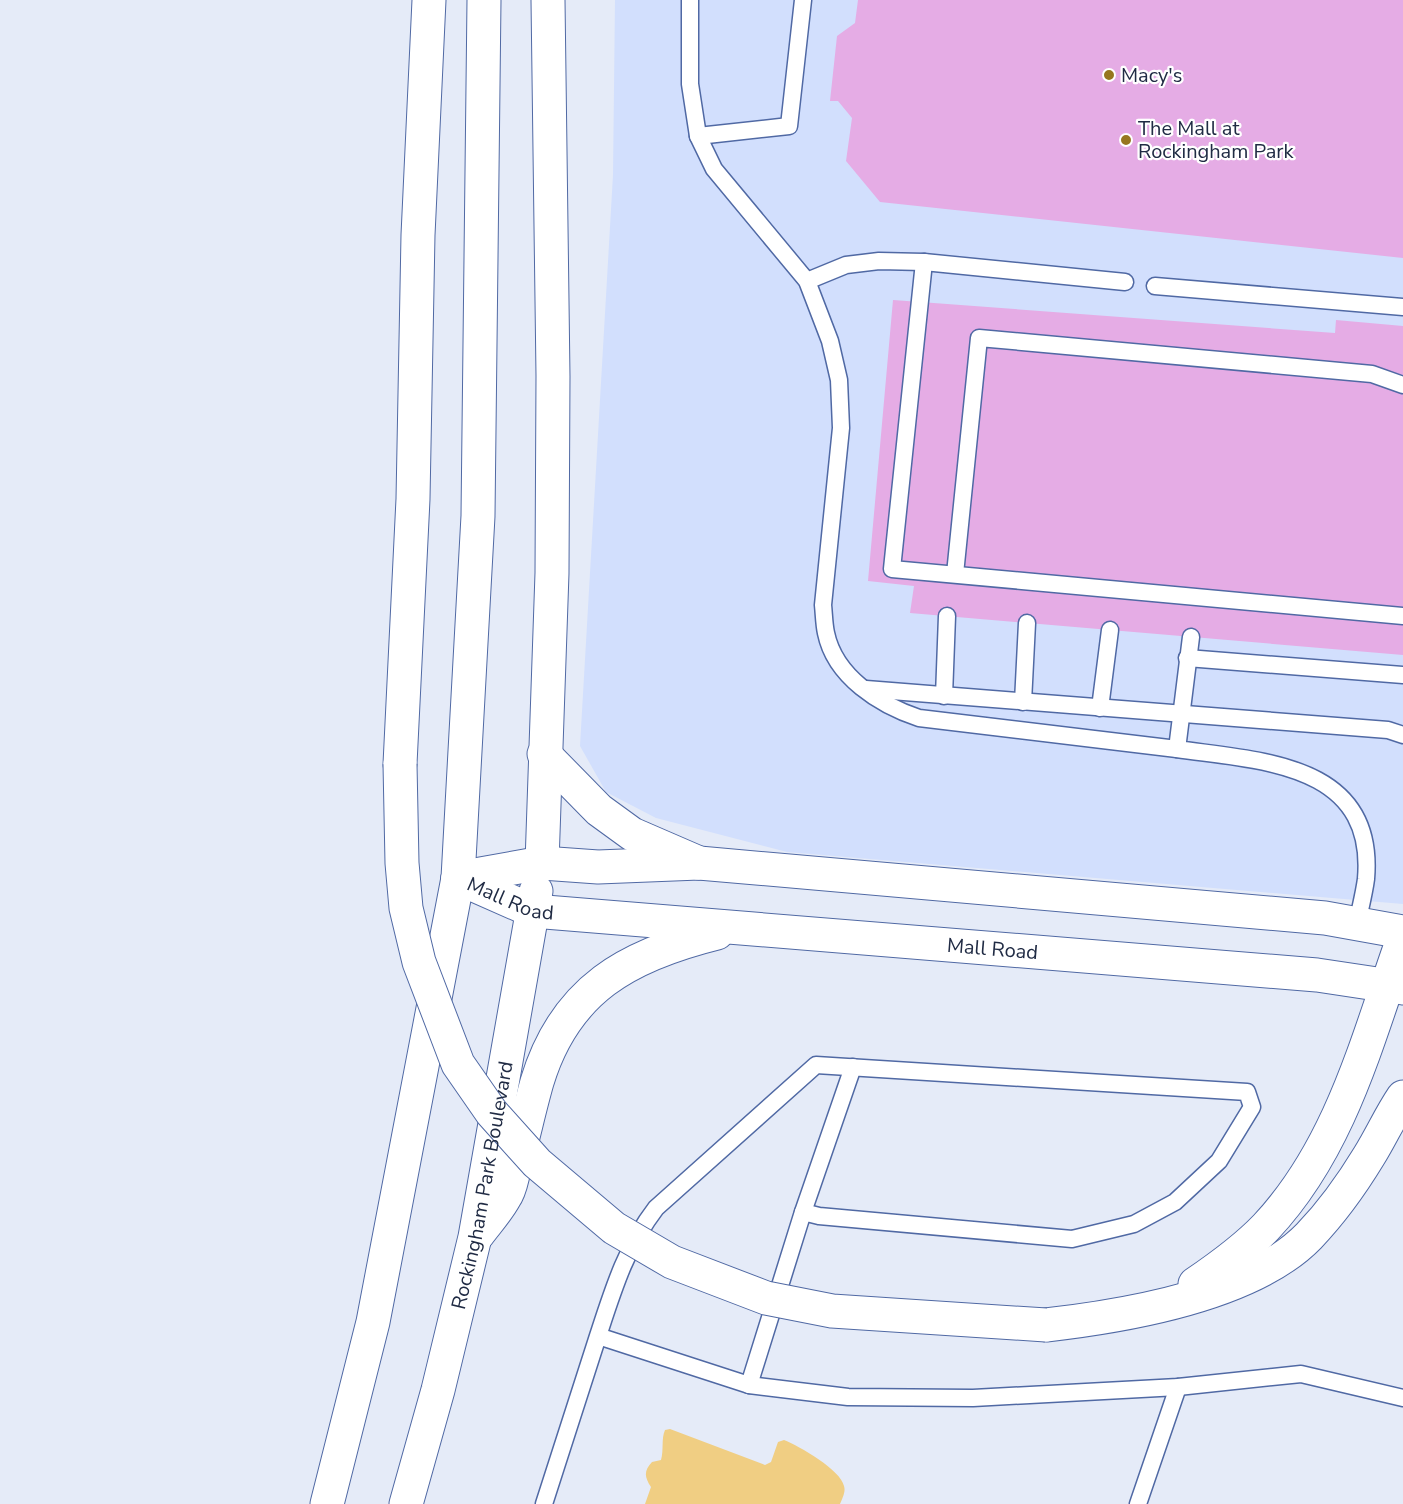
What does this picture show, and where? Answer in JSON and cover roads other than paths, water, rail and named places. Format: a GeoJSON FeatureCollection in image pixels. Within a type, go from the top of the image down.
{"type":"FeatureCollection","features":[{"type":"Feature","properties":{"kind":"main road"},"geometry":{"type":"LineString","coordinates":[[429,0],[418,235],[413,499],[400,764],[402,863],[406,908],[418,962],[458,1064],[492,1113],[537,1163],[614,1228],[672,1262],[766,1298],[832,1311],[1046,1325],[1112,1318],[1166,1304],[1254,1275],[1286,1257],[1309,1236],[1343,1194],[1403,1097]]}},
{"type":"Feature","properties":{"kind":"main road"},"geometry":{"type":"LineString","coordinates":[[327,1504],[373,1322],[458,878],[478,516],[484,0]]}},
{"type":"Feature","properties":{"kind":"main road","name":"Rockingham Park Boulevard"},"geometry":{"type":"LineString","coordinates":[[406,1504],[438,1390],[475,1238],[542,863],[552,573],[553,376],[549,0]]}},
{"type":"Feature","properties":{"kind":"main road"},"geometry":{"type":"LineString","coordinates":[[544,754],[599,810],[632,834],[699,863]]}},
{"type":"Feature","properties":{"kind":"main road","name":"Mall Road"},"geometry":{"type":"LineString","coordinates":[[458,878],[542,863],[598,867],[699,863],[1325,918],[1403,932]]}},
{"type":"Feature","properties":{"kind":"main road","name":"Mall Road"},"geometry":{"type":"LineString","coordinates":[[458,878],[533,911],[1317,975],[1395,986]]}},
{"type":"Feature","properties":{"kind":"main road"},"geometry":{"type":"LineString","coordinates":[[475,1238],[507,1195],[538,1081],[569,1013],[594,987],[622,967],[688,940],[740,927]]}},
{"type":"Feature","properties":{"kind":"main road"},"geometry":{"type":"LineString","coordinates":[[1166,1304],[1234,1257],[1266,1227],[1320,1155],[1342,1111],[1395,986],[1403,939]]}},
{"type":"Feature","properties":{"kind":"lane"},"geometry":{"type":"LineString","coordinates":[[690,0],[690,84],[698,136],[714,170],[786,252],[807,281],[830,341],[839,380],[841,428],[823,605],[826,634],[834,655],[845,672],[891,709],[919,718],[1177,749],[1259,761],[1303,771],[1333,791],[1349,807],[1361,832],[1366,876],[1357,924]]}},
{"type":"Feature","properties":{"kind":"lane"},"geometry":{"type":"LineString","coordinates":[[698,136],[789,126],[803,0]]}},
{"type":"Feature","properties":{"kind":"lane"},"geometry":{"type":"LineString","coordinates":[[807,281],[846,265],[879,261],[924,262],[1125,282]]}},
{"type":"Feature","properties":{"kind":"lane"},"geometry":{"type":"LineString","coordinates":[[924,262],[892,569],[1403,616]]}},
{"type":"Feature","properties":{"kind":"lane"},"geometry":{"type":"LineString","coordinates":[[1155,286],[1403,307]]}},
{"type":"Feature","properties":{"kind":"lane"},"geometry":{"type":"LineString","coordinates":[[955,574],[979,338],[1372,374],[1403,385]]}},
{"type":"Feature","properties":{"kind":"lane"},"geometry":{"type":"LineString","coordinates":[[944,696],[948,616]]}},
{"type":"Feature","properties":{"kind":"lane"},"geometry":{"type":"LineString","coordinates":[[1023,702],[1028,623]]}},
{"type":"Feature","properties":{"kind":"lane"},"geometry":{"type":"LineString","coordinates":[[1100,708],[1110,630]]}},
{"type":"Feature","properties":{"kind":"lane"},"geometry":{"type":"LineString","coordinates":[[1177,749],[1191,637]]}},
{"type":"Feature","properties":{"kind":"lane"},"geometry":{"type":"LineString","coordinates":[[1187,658],[1403,675]]}},
{"type":"Feature","properties":{"kind":"lane"},"geometry":{"type":"LineString","coordinates":[[865,689],[1388,730],[1403,735]]}},
{"type":"Feature","properties":{"kind":"lane"},"geometry":{"type":"LineString","coordinates":[[544,1504],[624,1257],[639,1230],[656,1208],[816,1065],[1246,1092],[1252,1107],[1219,1161],[1175,1202],[1134,1224],[1072,1239],[819,1216],[803,1212]]}},
{"type":"Feature","properties":{"kind":"lane"},"geometry":{"type":"LineString","coordinates":[[749,1385],[803,1212],[853,1067]]}},
{"type":"Feature","properties":{"kind":"lane"},"geometry":{"type":"LineString","coordinates":[[598,1336],[749,1385],[848,1397],[973,1398],[1178,1387],[1301,1374],[1403,1398]]}},
{"type":"Feature","properties":{"kind":"lane"},"geometry":{"type":"LineString","coordinates":[[1137,1504],[1178,1387]]}},
{"type":"Feature","properties":{"kind":"place","name":"Macy's"},"geometry":{"type":"Point","coordinates":[1109,75]}},
{"type":"Feature","properties":{"kind":"place","name":"The Mall at Rockingham Park"},"geometry":{"type":"Point","coordinates":[1126,140]}}]}
